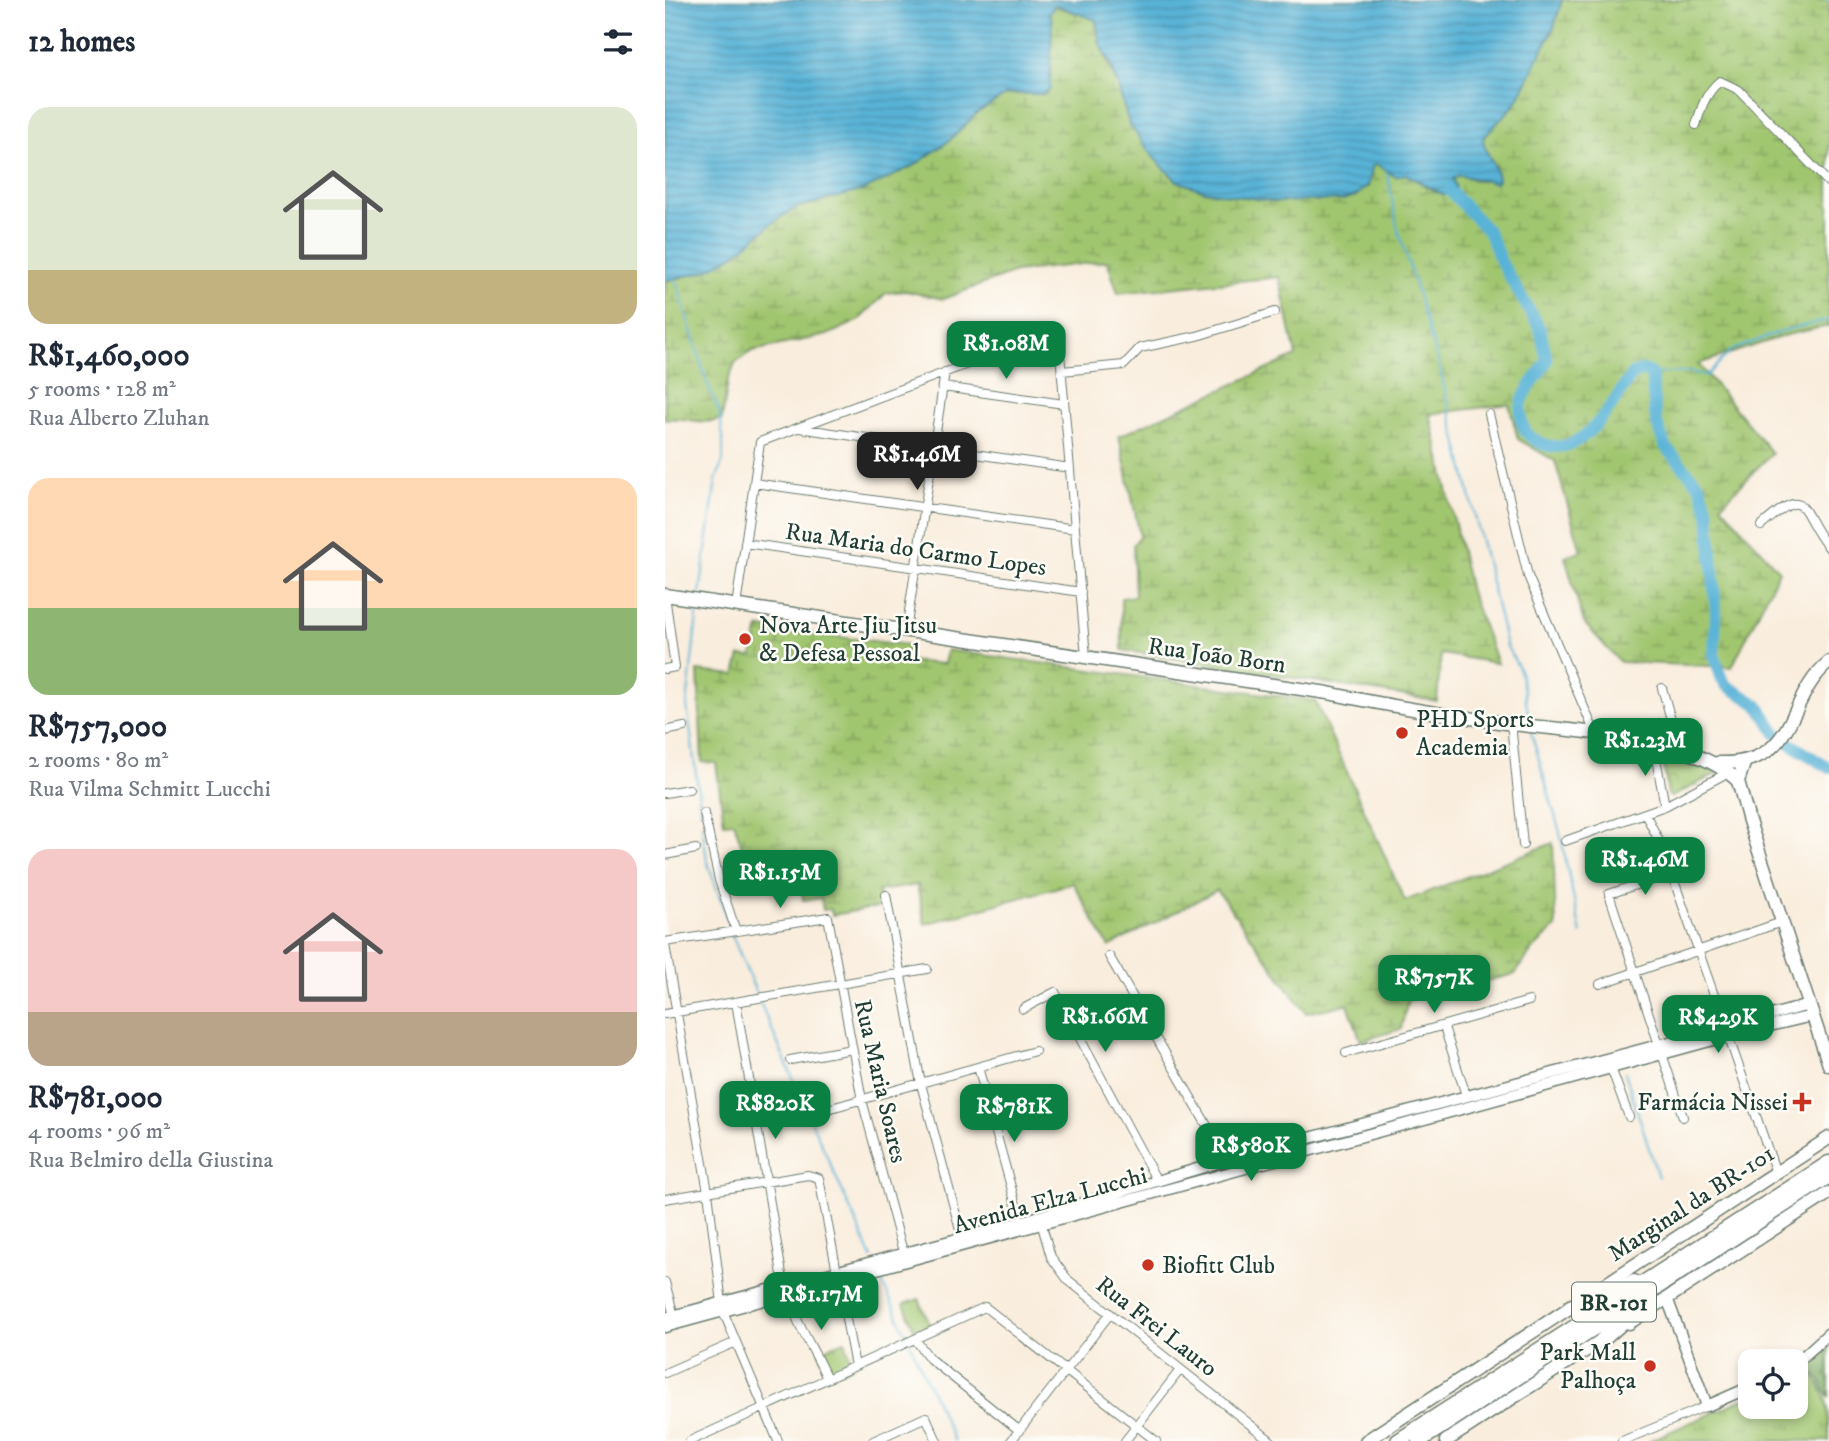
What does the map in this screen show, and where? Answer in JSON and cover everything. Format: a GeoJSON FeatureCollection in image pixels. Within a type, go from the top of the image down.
{"type":"FeatureCollection","features":[{"type":"Feature","properties":{"kind":"highway","name":"BR-101"},"geometry":{"type":"LineString","coordinates":[[1398,1441],[1829,1163]]}},
{"type":"Feature","properties":{"kind":"highway","name":"BR-101"},"geometry":{"type":"LineString","coordinates":[[1419,1441],[1829,1176]]}},
{"type":"Feature","properties":{"kind":"highway"},"geometry":{"type":"LineString","coordinates":[[1570,1307],[1661,1271]]}},
{"type":"Feature","properties":{"kind":"highway"},"geometry":{"type":"LineString","coordinates":[[1602,1340],[1677,1273]]}},
{"type":"Feature","properties":{"kind":"main road","name":"Rua João Born"},"geometry":{"type":"LineString","coordinates":[[665,595],[1511,723],[1595,733],[1653,743],[1717,763]]}},
{"type":"Feature","properties":{"kind":"main road"},"geometry":{"type":"LineString","coordinates":[[1717,763],[1745,761],[1766,752],[1783,736],[1810,684],[1829,662]]}},
{"type":"Feature","properties":{"kind":"main road"},"geometry":{"type":"LineString","coordinates":[[1734,776],[1745,761]]}},
{"type":"Feature","properties":{"kind":"main road"},"geometry":{"type":"LineString","coordinates":[[1717,763],[1734,776],[1829,1065]]}},
{"type":"Feature","properties":{"kind":"main road","name":"Avenida Elza Lucchi"},"geometry":{"type":"LineString","coordinates":[[670,1317],[722,1307],[1021,1226],[1227,1160],[1466,1095],[1810,1010]]}},
{"type":"Feature","properties":{"kind":"main road","name":"Avenida Elza Lucchi"},"geometry":{"type":"LineString","coordinates":[[1040,1220],[1321,1148],[1611,1068],[1660,1049]]}},
{"type":"Feature","properties":{"kind":"main road"},"geometry":{"type":"LineString","coordinates":[[1317,1136],[1321,1148]]}},
{"type":"Feature","properties":{"kind":"main road","name":"Marginal da BR-101"},"geometry":{"type":"LineString","coordinates":[[1366,1441],[1829,1138]]}},
{"type":"Feature","properties":{"kind":"main road"},"geometry":{"type":"LineString","coordinates":[[1446,1441],[1829,1194]]}},
{"type":"Feature","properties":{"kind":"main road","name":"Avenida Elza Lucchi"},"geometry":{"type":"LineString","coordinates":[[905,1257],[962,1237],[1021,1226]]}},
{"type":"Feature","properties":{"kind":"main road"},"geometry":{"type":"LineString","coordinates":[[1667,1298],[1707,1406],[1738,1392]]}},
{"type":"Feature","properties":{"kind":"main road","name":"Avenida Elza Lucchi"},"geometry":{"type":"LineString","coordinates":[[665,1327],[722,1307]]}},
{"type":"Feature","properties":{"kind":"main road"},"geometry":{"type":"LineString","coordinates":[[1808,1352],[1829,1333]]}},
{"type":"Feature","properties":{"kind":"street"},"geometry":{"type":"LineString","coordinates":[[1696,125],[1705,99],[1714,86],[1720,81],[1727,82],[1829,183]]}},
{"type":"Feature","properties":{"kind":"street"},"geometry":{"type":"LineString","coordinates":[[1062,371],[1124,365],[1140,348],[1197,336],[1275,312]]}},
{"type":"Feature","properties":{"kind":"street"},"geometry":{"type":"LineString","coordinates":[[737,606],[760,442],[1058,330],[1086,657]]}},
{"type":"Feature","properties":{"kind":"street"},"geometry":{"type":"LineString","coordinates":[[907,631],[945,372]]}},
{"type":"Feature","properties":{"kind":"street"},"geometry":{"type":"LineString","coordinates":[[943,387],[1064,404]]}},
{"type":"Feature","properties":{"kind":"street"},"geometry":{"type":"LineString","coordinates":[[1489,414],[1528,576],[1595,733]]}},
{"type":"Feature","properties":{"kind":"street"},"geometry":{"type":"LineString","coordinates":[[798,427],[1070,468]]}},
{"type":"Feature","properties":{"kind":"street"},"geometry":{"type":"LineString","coordinates":[[754,483],[1075,530]]}},
{"type":"Feature","properties":{"kind":"street"},"geometry":{"type":"LineString","coordinates":[[1761,526],[1787,503],[1797,502],[1803,506],[1819,537],[1829,548]]}},
{"type":"Feature","properties":{"kind":"street","name":"Rua Maria do Carmo Lopes"},"geometry":{"type":"LineString","coordinates":[[745,543],[1081,592]]}},
{"type":"Feature","properties":{"kind":"street"},"geometry":{"type":"LineString","coordinates":[[665,595],[675,667],[665,669]]}},
{"type":"Feature","properties":{"kind":"street"},"geometry":{"type":"LineString","coordinates":[[1662,688],[1680,751]]}},
{"type":"Feature","properties":{"kind":"street"},"geometry":{"type":"LineString","coordinates":[[1511,723],[1523,845]]}},
{"type":"Feature","properties":{"kind":"street"},"geometry":{"type":"LineString","coordinates":[[665,731],[684,727]]}},
{"type":"Feature","properties":{"kind":"street"},"geometry":{"type":"LineString","coordinates":[[1653,743],[1665,806]]}},
{"type":"Feature","properties":{"kind":"street"},"geometry":{"type":"LineString","coordinates":[[1565,841],[1665,806],[1734,776]]}},
{"type":"Feature","properties":{"kind":"street"},"geometry":{"type":"LineString","coordinates":[[665,793],[689,789]]}},
{"type":"Feature","properties":{"kind":"street"},"geometry":{"type":"LineString","coordinates":[[703,813],[732,931],[665,943],[708,1192],[722,1307],[778,1441]]}},
{"type":"Feature","properties":{"kind":"street"},"geometry":{"type":"LineString","coordinates":[[1645,813],[1672,873],[1776,1173]]}},
{"type":"Feature","properties":{"kind":"street"},"geometry":{"type":"LineString","coordinates":[[665,855],[696,849]]}},
{"type":"Feature","properties":{"kind":"street"},"geometry":{"type":"LineString","coordinates":[[1672,873],[1609,894],[1683,1117]]}},
{"type":"Feature","properties":{"kind":"street"},"geometry":{"type":"LineString","coordinates":[[886,895],[921,1084],[962,1237]]}},
{"type":"Feature","properties":{"kind":"street","name":"Rua Maria Soares"},"geometry":{"type":"LineString","coordinates":[[732,931],[828,917],[862,1100],[905,1257]]}},
{"type":"Feature","properties":{"kind":"street"},"geometry":{"type":"LineString","coordinates":[[1600,984],[1697,948],[1782,922]]}},
{"type":"Feature","properties":{"kind":"street"},"geometry":{"type":"LineString","coordinates":[[1109,956],[1227,1160]]}},
{"type":"Feature","properties":{"kind":"street"},"geometry":{"type":"LineString","coordinates":[[665,1014],[927,969]]}},
{"type":"Feature","properties":{"kind":"street"},"geometry":{"type":"LineString","coordinates":[[1023,1009],[1055,992],[1157,1181]]}},
{"type":"Feature","properties":{"kind":"street"},"geometry":{"type":"LineString","coordinates":[[1346,1053],[1529,1001]]}},
{"type":"Feature","properties":{"kind":"street"},"geometry":{"type":"LineString","coordinates":[[736,1002],[787,1290],[795,1320],[813,1346],[827,1379]]}},
{"type":"Feature","properties":{"kind":"street"},"geometry":{"type":"LineString","coordinates":[[1444,1027],[1466,1095]]}},
{"type":"Feature","properties":{"kind":"street"},"geometry":{"type":"LineString","coordinates":[[790,1059],[852,1049]]}},
{"type":"Feature","properties":{"kind":"street"},"geometry":{"type":"LineString","coordinates":[[757,1122],[802,1115],[862,1100],[1035,1051]]}},
{"type":"Feature","properties":{"kind":"street"},"geometry":{"type":"LineString","coordinates":[[978,1067],[1021,1226]]}},
{"type":"Feature","properties":{"kind":"street"},"geometry":{"type":"LineString","coordinates":[[1611,1068],[1629,1117]]}},
{"type":"Feature","properties":{"kind":"street"},"geometry":{"type":"LineString","coordinates":[[665,1199],[816,1176],[821,1181],[855,1366]]}},
{"type":"Feature","properties":{"kind":"street","name":"Rua Frei Lauro"},"geometry":{"type":"LineString","coordinates":[[1040,1220],[1051,1256],[1061,1273],[1271,1441]]}},
{"type":"Feature","properties":{"kind":"street"},"geometry":{"type":"LineString","coordinates":[[665,1282],[670,1317]]}},
{"type":"Feature","properties":{"kind":"street"},"geometry":{"type":"LineString","coordinates":[[695,1440],[985,1307],[1156,1441]]}},
{"type":"Feature","properties":{"kind":"street"},"geometry":{"type":"LineString","coordinates":[[1011,1441],[1110,1314]]}},
{"type":"Feature","properties":{"kind":"street"},"geometry":{"type":"LineString","coordinates":[[911,1341],[1020,1431]]}},
{"type":"Feature","properties":{"kind":"street"},"geometry":{"type":"LineString","coordinates":[[665,1373],[736,1342]]}},
{"type":"Feature","properties":{"kind":"street"},"geometry":{"type":"LineString","coordinates":[[1125,1441],[1180,1370]]}},
{"type":"Feature","properties":{"kind":"street"},"geometry":{"type":"LineString","coordinates":[[1622,1441],[1707,1406]]}},
{"type":"Feature","properties":{"kind":"street"},"geometry":{"type":"LineString","coordinates":[[873,1441],[926,1417],[937,1441]]}},
{"type":"Feature","properties":{"kind":"green space"},"geometry":{"type":"Polygon","coordinates":[[[1562,0],[1829,0],[1829,326],[1790,334],[1698,364],[1772,453],[1721,505],[1779,571],[1732,667],[1620,662],[1584,623],[1565,557],[1581,551],[1555,461],[1518,439],[1509,404],[1430,414],[1470,591],[1497,663],[1441,654],[1437,701],[1122,650],[1121,598],[1135,596],[1133,545],[1140,536],[1119,436],[1296,356],[1279,277],[1118,293],[1107,261],[1015,272],[943,299],[906,291],[886,293],[858,321],[827,335],[752,351],[735,363],[728,381],[722,419],[708,422],[665,419],[665,281],[706,271],[735,254],[776,220],[798,207],[864,190],[915,165],[950,140],[977,113],[1007,94],[1043,94],[1050,89],[1049,13],[1053,5],[1096,20],[1100,44],[1120,91],[1177,181],[1205,191],[1278,202],[1368,187],[1372,167],[1376,164],[1406,174],[1437,193],[1459,175],[1480,181],[1498,180],[1483,138],[1516,103],[1554,27],[1562,0]]]}},
{"type":"Feature","properties":{"kind":"green space"},"geometry":{"type":"Polygon","coordinates":[[[759,628],[909,645],[906,661],[944,664],[947,650],[1315,701],[1405,901],[1553,843],[1556,927],[1533,949],[1515,974],[1408,1000],[1401,1029],[1361,1041],[1348,1004],[1306,1013],[1217,890],[1109,947],[1073,883],[925,924],[917,885],[878,891],[880,907],[832,915],[831,909],[823,910],[821,898],[803,900],[802,883],[755,887],[734,822],[724,823],[716,763],[702,762],[698,671],[735,675],[740,656],[752,657],[759,628]]]}},
{"type":"Feature","properties":{"kind":"green space"},"geometry":{"type":"Polygon","coordinates":[[[1662,754],[1718,773],[1671,797],[1668,795],[1662,754]]]}},
{"type":"Feature","properties":{"kind":"green space"},"geometry":{"type":"Polygon","coordinates":[[[919,1299],[930,1325],[915,1331],[904,1304],[919,1299]]]}},
{"type":"Feature","properties":{"kind":"green space"},"geometry":{"type":"Polygon","coordinates":[[[845,1341],[853,1366],[829,1375],[819,1351],[845,1341]]]}},
{"type":"Feature","properties":{"kind":"green space"},"geometry":{"type":"Polygon","coordinates":[[[1829,1341],[1829,1398],[1820,1380],[1808,1368],[1808,1362],[1829,1341]]]}},
{"type":"Feature","properties":{"kind":"green space"},"geometry":{"type":"Polygon","coordinates":[[[1808,1369],[1819,1383],[1826,1400],[1829,1441],[1649,1441],[1738,1401],[1738,1419],[1808,1419],[1808,1369]]]}},
{"type":"Feature","properties":{"kind":"water"},"geometry":{"type":"Polygon","coordinates":[[[665,0],[1562,0],[1554,27],[1516,103],[1483,138],[1497,174],[1498,180],[1495,183],[1459,175],[1453,179],[1456,188],[1444,195],[1406,174],[1396,177],[1376,164],[1372,167],[1369,184],[1356,196],[1342,200],[1278,202],[1205,191],[1177,181],[1155,159],[1129,124],[1112,66],[1100,44],[1096,20],[1055,5],[1049,13],[1052,20],[1050,89],[1043,94],[1007,94],[977,113],[950,140],[915,165],[864,190],[798,207],[776,220],[735,254],[706,271],[665,281],[665,0]]]}},
{"type":"Feature","properties":{"kind":"waterway"},"geometry":{"type":"LineString","coordinates":[[1387,172],[1397,226],[1438,361],[1506,645],[1520,670],[1529,717]]}},
{"type":"Feature","properties":{"kind":"waterway"},"geometry":{"type":"LineString","coordinates":[[1450,191],[1488,231],[1502,264],[1540,329],[1547,360],[1527,391],[1521,411],[1525,430],[1531,437],[1547,446],[1563,446],[1577,440],[1591,430],[1603,416],[1632,374],[1644,370],[1651,374],[1656,421],[1665,446],[1700,486],[1709,513],[1716,613],[1714,655],[1721,677],[1726,685],[1758,705],[1777,735]]}},
{"type":"Feature","properties":{"kind":"waterway"},"geometry":{"type":"LineString","coordinates":[[676,280],[706,380],[719,411],[723,437],[723,461],[716,480],[700,593]]}},
{"type":"Feature","properties":{"kind":"waterway"},"geometry":{"type":"LineString","coordinates":[[1651,374],[1692,372],[1706,376],[1732,350],[1785,330],[1829,320]]}},
{"type":"Feature","properties":{"kind":"waterway"},"geometry":{"type":"LineString","coordinates":[[698,606],[687,705],[701,812]]}},
{"type":"Feature","properties":{"kind":"waterway"},"geometry":{"type":"LineString","coordinates":[[1531,732],[1560,833],[1581,934]]}},
{"type":"Feature","properties":{"kind":"waterway"},"geometry":{"type":"LineString","coordinates":[[1789,743],[1829,768]]}},
{"type":"Feature","properties":{"kind":"waterway"},"geometry":{"type":"LineString","coordinates":[[702,824],[707,861],[731,930]]}},
{"type":"Feature","properties":{"kind":"waterway"},"geometry":{"type":"LineString","coordinates":[[732,935],[757,995]]}},
{"type":"Feature","properties":{"kind":"waterway"},"geometry":{"type":"LineString","coordinates":[[759,1000],[807,1111]]}},
{"type":"Feature","properties":{"kind":"waterway"},"geometry":{"type":"LineString","coordinates":[[1625,1072],[1658,1177]]}},
{"type":"Feature","properties":{"kind":"waterway"},"geometry":{"type":"LineString","coordinates":[[809,1116],[872,1258]]}},
{"type":"Feature","properties":{"kind":"waterway"},"geometry":{"type":"LineString","coordinates":[[878,1273],[908,1338]]}},
{"type":"Feature","properties":{"kind":"waterway"},"geometry":{"type":"LineString","coordinates":[[910,1343],[954,1441]]}},
{"type":"Feature","properties":{"kind":"place","name":"Nova Arte Jiu Jitsu & Defesa Pessoal"},"geometry":{"type":"Point","coordinates":[745,639]}},
{"type":"Feature","properties":{"kind":"place","name":"PHD Sports Academia"},"geometry":{"type":"Point","coordinates":[1402,733]}},
{"type":"Feature","properties":{"kind":"place","name":"Farmácia Nissei"},"geometry":{"type":"Point","coordinates":[1802,1102]}},
{"type":"Feature","properties":{"kind":"place","name":"Biofitt Club"},"geometry":{"type":"Point","coordinates":[1148,1265]}},
{"type":"Feature","properties":{"kind":"place","name":"Park Mall Palhoça"},"geometry":{"type":"Point","coordinates":[1650,1366]}}]}
